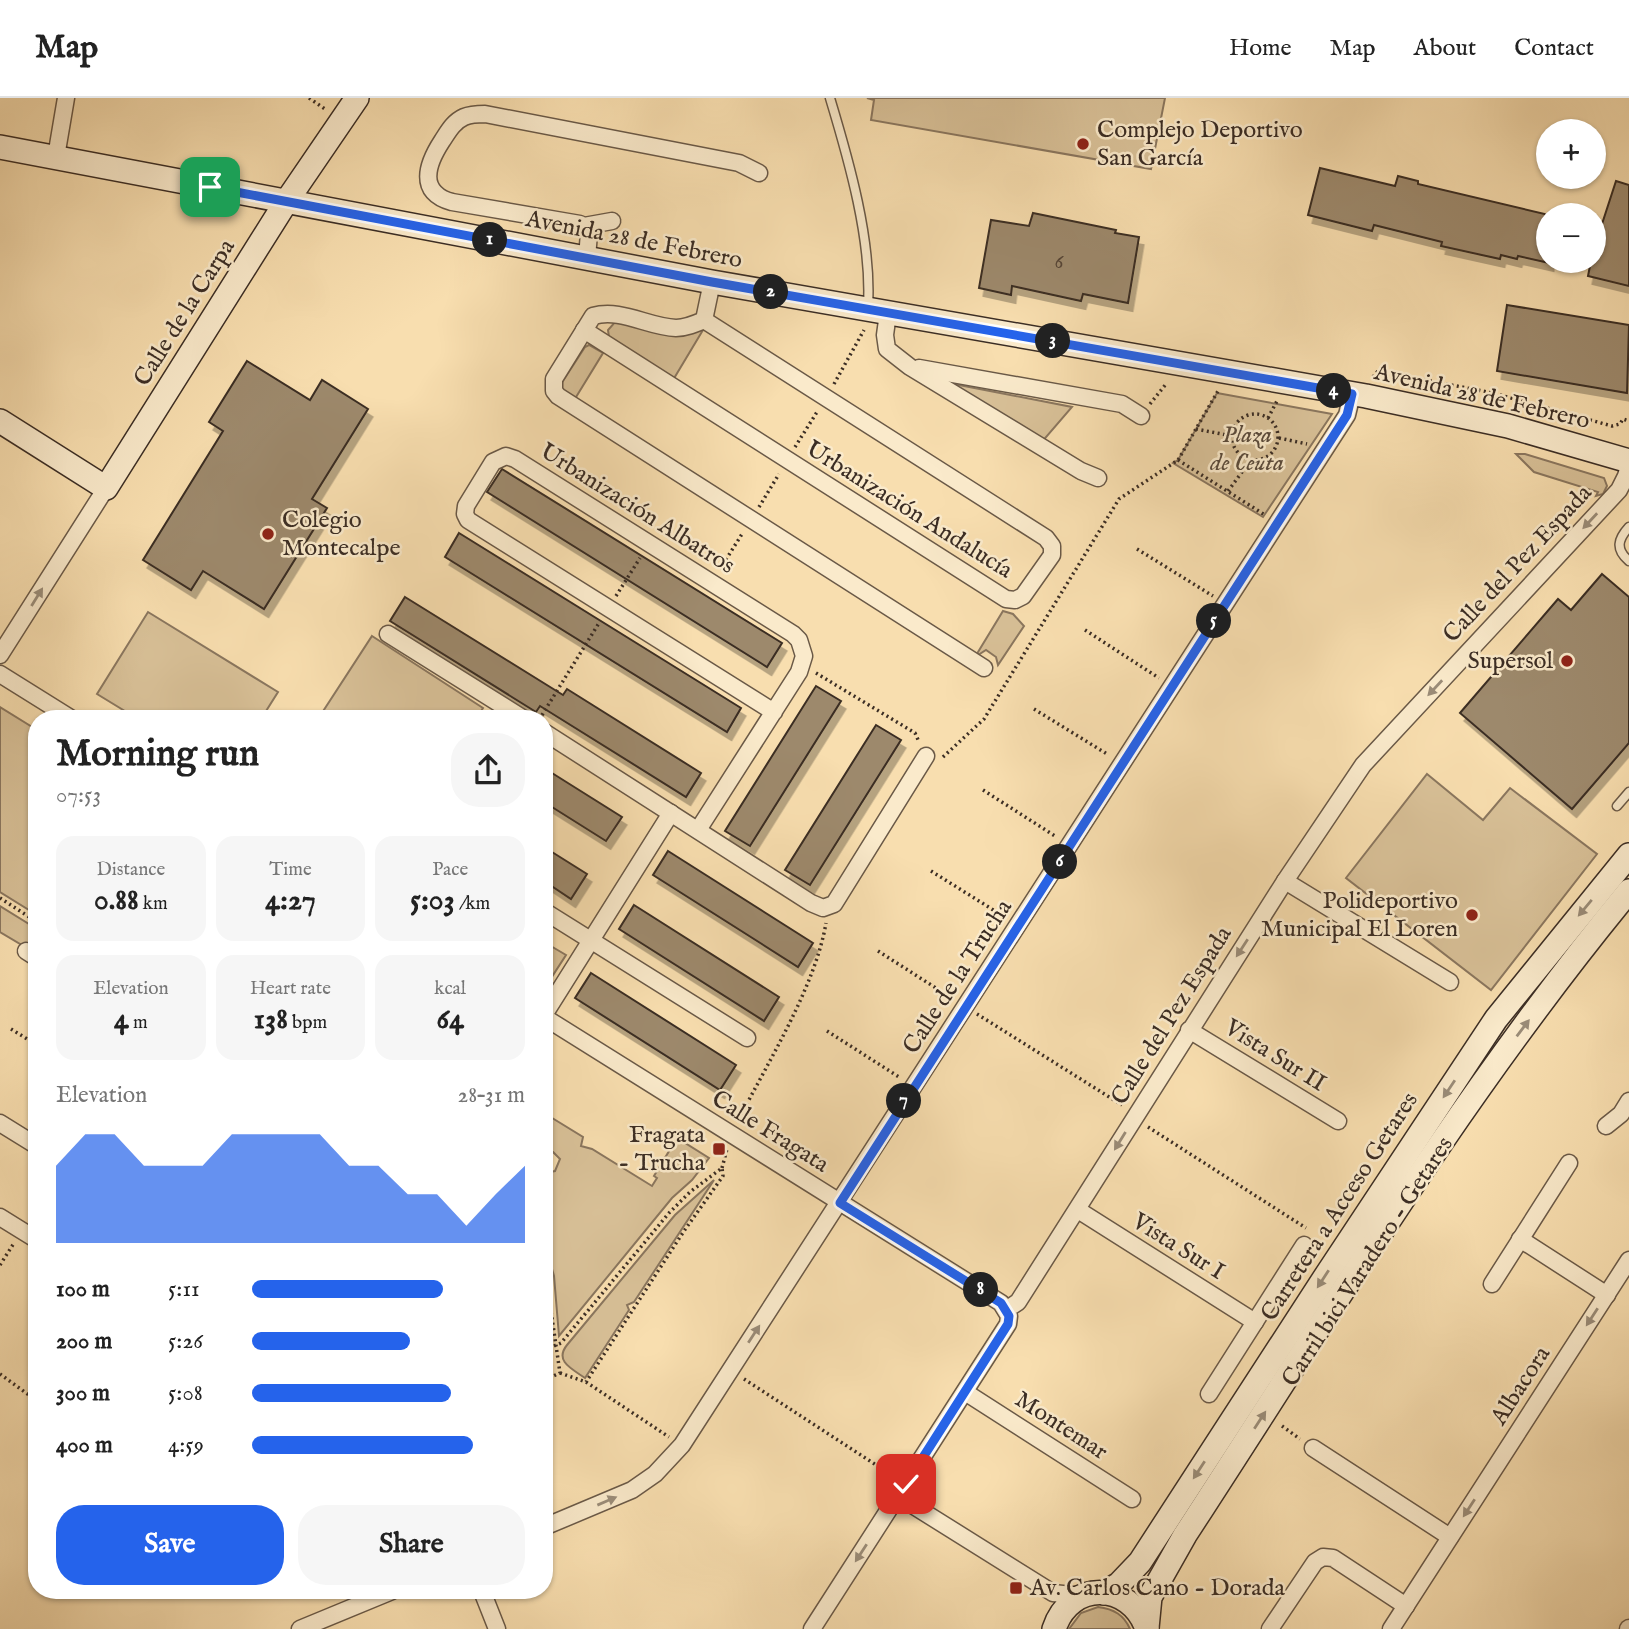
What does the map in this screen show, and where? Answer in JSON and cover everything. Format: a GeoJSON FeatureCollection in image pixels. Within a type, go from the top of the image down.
{"type":"FeatureCollection","features":[{"type":"Feature","properties":{"kind":"street"},"geometry":{"type":"LineString","coordinates":[[56,158],[66,98]]}},
{"type":"Feature","properties":{"kind":"street","name":"Calle de la Carpa"},"geometry":{"type":"LineString","coordinates":[[106,488],[286,202],[356,98]]}},
{"type":"Feature","properties":{"kind":"street"},"geometry":{"type":"LineString","coordinates":[[612,221],[584,226],[444,200],[437,195],[429,182],[431,157],[454,124],[474,114],[485,114],[739,163],[759,173]]}},
{"type":"Feature","properties":{"kind":"street","name":"Avenida 28 de Febrero"},"geometry":{"type":"LineString","coordinates":[[0,147],[712,282],[1352,394],[1508,426],[1629,461]]}},
{"type":"Feature","properties":{"kind":"street"},"geometry":{"type":"LineString","coordinates":[[584,226],[590,233],[587,258]]}},
{"type":"Feature","properties":{"kind":"street"},"geometry":{"type":"LineString","coordinates":[[712,282],[704,320],[691,326],[677,328],[606,313],[593,316],[554,379],[554,391],[562,400],[984,668]]}},
{"type":"Feature","properties":{"kind":"street"},"geometry":{"type":"LineString","coordinates":[[878,311],[887,349],[910,367],[1081,471],[1098,478]]}},
{"type":"Feature","properties":{"kind":"street","name":"Urbanización Andalucía"},"geometry":{"type":"LineString","coordinates":[[584,330],[1006,598],[1015,600],[1023,596],[1052,555],[1052,545],[1046,538],[704,320]]}},
{"type":"Feature","properties":{"kind":"street"},"geometry":{"type":"LineString","coordinates":[[910,367],[1122,404],[1141,416]]}},
{"type":"Feature","properties":{"kind":"street","name":"Calle de la Trucha"},"geometry":{"type":"LineString","coordinates":[[553,1523],[632,1490],[656,1474],[682,1445],[1347,415],[1352,394]]}},
{"type":"Feature","properties":{"kind":"street"},"geometry":{"type":"LineString","coordinates":[[0,421],[106,488],[0,654]]}},
{"type":"Feature","properties":{"kind":"street","name":"Urbanización Albatros"},"geometry":{"type":"LineString","coordinates":[[698,830],[774,712],[803,664],[804,656],[799,640],[515,459],[506,456],[493,462],[466,506],[466,518],[774,712]]}},
{"type":"Feature","properties":{"kind":"street","name":"Calle del Pez Espada"},"geometry":{"type":"LineString","coordinates":[[813,1629],[1008,1324],[1006,1310],[1018,1302],[1189,1030],[1363,765],[1619,490],[1629,466]]}},
{"type":"Feature","properties":{"kind":"street"},"geometry":{"type":"LineString","coordinates":[[388,635],[509,710]]}},
{"type":"Feature","properties":{"kind":"street"},"geometry":{"type":"LineString","coordinates":[[0,674],[58,710]]}},
{"type":"Feature","properties":{"kind":"street"},"geometry":{"type":"LineString","coordinates":[[553,738],[811,904],[823,908],[834,904],[926,756]]}},
{"type":"Feature","properties":{"kind":"street"},"geometry":{"type":"LineString","coordinates":[[553,1002],[671,813]]}},
{"type":"Feature","properties":{"kind":"street","name":"Carretera a Acceso Getares"},"geometry":{"type":"LineString","coordinates":[[1104,1593],[1119,1584],[1140,1562],[1326,1274],[1496,1019],[1629,855]]}},
{"type":"Feature","properties":{"kind":"street"},"geometry":{"type":"LineString","coordinates":[[1285,881],[1450,982]]}},
{"type":"Feature","properties":{"kind":"street","name":"Carretera a Acceso Getares"},"geometry":{"type":"LineString","coordinates":[[1147,1628],[1150,1597],[1185,1535],[1427,1165],[1496,1065],[1629,891]]}},
{"type":"Feature","properties":{"kind":"street"},"geometry":{"type":"LineString","coordinates":[[553,917],[747,1038]]}},
{"type":"Feature","properties":{"kind":"street","name":"Calle Fragata"},"geometry":{"type":"LineString","coordinates":[[553,1022],[1001,1303],[1006,1310]]}},
{"type":"Feature","properties":{"kind":"street","name":"Vista Sur II"},"geometry":{"type":"LineString","coordinates":[[1189,1030],[1338,1121]]}},
{"type":"Feature","properties":{"kind":"street"},"geometry":{"type":"LineString","coordinates":[[1606,1126],[1621,1114],[1629,1101]]}},
{"type":"Feature","properties":{"kind":"street"},"geometry":{"type":"LineString","coordinates":[[0,1123],[28,1140]]}},
{"type":"Feature","properties":{"kind":"street"},"geometry":{"type":"LineString","coordinates":[[1492,1284],[1569,1163]]}},
{"type":"Feature","properties":{"kind":"street","name":"Vista Sur I"},"geometry":{"type":"LineString","coordinates":[[1078,1210],[1255,1322]]}},
{"type":"Feature","properties":{"kind":"street"},"geometry":{"type":"LineString","coordinates":[[0,1217],[28,1234]]}},
{"type":"Feature","properties":{"kind":"street"},"geometry":{"type":"LineString","coordinates":[[1209,1394],[1307,1238]]}},
{"type":"Feature","properties":{"kind":"street"},"geometry":{"type":"LineString","coordinates":[[1520,1240],[1607,1294]]}},
{"type":"Feature","properties":{"kind":"street","name":"Albacora"},"geometry":{"type":"LineString","coordinates":[[1391,1629],[1629,1259]]}},
{"type":"Feature","properties":{"kind":"street","name":"Montemar"},"geometry":{"type":"LineString","coordinates":[[965,1392],[1132,1499]]}},
{"type":"Feature","properties":{"kind":"street"},"geometry":{"type":"LineString","coordinates":[[1313,1448],[1450,1537]]}},
{"type":"Feature","properties":{"kind":"street"},"geometry":{"type":"LineString","coordinates":[[902,1490],[1053,1593],[1082,1596],[1104,1593],[1126,1600],[1142,1617],[1147,1628]]}},
{"type":"Feature","properties":{"kind":"street"},"geometry":{"type":"LineString","coordinates":[[1270,1629],[1315,1562],[1323,1557],[1333,1558],[1406,1606]]}},
{"type":"Feature","properties":{"kind":"street"},"geometry":{"type":"LineString","coordinates":[[1053,1593],[1057,1622]]}},
{"type":"Feature","properties":{"kind":"street"},"geometry":{"type":"LineString","coordinates":[[1057,1622],[1068,1605],[1082,1596]]}},
{"type":"Feature","properties":{"kind":"street"},"geometry":{"type":"LineString","coordinates":[[300,1629],[373,1599]]}},
{"type":"Feature","properties":{"kind":"street"},"geometry":{"type":"LineString","coordinates":[[485,1599],[497,1629]]}},
{"type":"Feature","properties":{"kind":"lane"},"geometry":{"type":"LineString","coordinates":[[830,98],[878,311]]}},
{"type":"Feature","properties":{"kind":"lane"},"geometry":{"type":"LineString","coordinates":[[1629,527],[1621,535],[1619,545],[1629,561]]}},
{"type":"Feature","properties":{"kind":"lane"},"geometry":{"type":"LineString","coordinates":[[1617,807],[1629,792]]}},
{"type":"Feature","properties":{"kind":"path"},"geometry":{"type":"LineString","coordinates":[[1141,416],[1166,384]]}},
{"type":"Feature","properties":{"kind":"path"},"geometry":{"type":"LineString","coordinates":[[1268,418],[1281,394]]}},
{"type":"Feature","properties":{"kind":"path"},"geometry":{"type":"LineString","coordinates":[[1252,414],[1268,418],[1278,430],[1277,446],[1266,458],[1251,460],[1237,451],[1232,436],[1234,428],[1245,416],[1252,414]]}},
{"type":"Feature","properties":{"kind":"path"},"geometry":{"type":"LineString","coordinates":[[1196,429],[1232,436]]}},
{"type":"Feature","properties":{"kind":"path"},"geometry":{"type":"LineString","coordinates":[[1279,438],[1326,447]]}},
{"type":"Feature","properties":{"kind":"path"},"geometry":{"type":"LineString","coordinates":[[1178,460],[1278,523]]}},
{"type":"Feature","properties":{"kind":"path"},"geometry":{"type":"LineString","coordinates":[[1228,491],[1251,460]]}},
{"type":"Feature","properties":{"kind":"path"},"geometry":{"type":"LineString","coordinates":[[545,710],[649,544]]}},
{"type":"Feature","properties":{"kind":"path"},"geometry":{"type":"LineString","coordinates":[[1137,549],[1225,604]]}},
{"type":"Feature","properties":{"kind":"path"},"geometry":{"type":"LineString","coordinates":[[1084,630],[1173,686]]}},
{"type":"Feature","properties":{"kind":"path"},"geometry":{"type":"LineString","coordinates":[[1034,709],[1123,764]]}},
{"type":"Feature","properties":{"kind":"path"},"geometry":{"type":"LineString","coordinates":[[983,790],[1070,846]]}},
{"type":"Feature","properties":{"kind":"path"},"geometry":{"type":"LineString","coordinates":[[931,871],[1019,926]]}},
{"type":"Feature","properties":{"kind":"path"},"geometry":{"type":"LineString","coordinates":[[0,898],[28,916]]}},
{"type":"Feature","properties":{"kind":"path"},"geometry":{"type":"LineString","coordinates":[[731,1135],[807,986],[822,947],[829,907]]}},
{"type":"Feature","properties":{"kind":"path"},"geometry":{"type":"LineString","coordinates":[[878,951],[1136,1116],[1307,1238]]}},
{"type":"Feature","properties":{"kind":"path"},"geometry":{"type":"LineString","coordinates":[[11,1029],[28,1039]]}},
{"type":"Feature","properties":{"kind":"path"},"geometry":{"type":"LineString","coordinates":[[827,1031],[914,1087]]}},
{"type":"Feature","properties":{"kind":"path"},"geometry":{"type":"LineString","coordinates":[[554,1346],[561,1343],[669,1213],[695,1187],[722,1168],[723,1176],[586,1382]]}},
{"type":"Feature","properties":{"kind":"path"},"geometry":{"type":"LineString","coordinates":[[553,1334],[560,1373]]}},
{"type":"Feature","properties":{"kind":"path"},"geometry":{"type":"LineString","coordinates":[[730,1371],[902,1490]]}},
{"type":"Feature","properties":{"kind":"path"},"geometry":{"type":"LineString","coordinates":[[553,1376],[560,1373],[586,1382],[682,1445]]}},
{"type":"Feature","properties":{"kind":"path"},"geometry":{"type":"LineString","coordinates":[[0,1374],[28,1394]]}},
{"type":"Feature","properties":{"kind":"path"},"geometry":{"type":"LineString","coordinates":[[1275,1437],[1282,1426],[1313,1448]]}},
{"type":"Feature","properties":{"kind":"green space","name":"Complejo Deportivo San García"},"geometry":{"type":"Polygon","coordinates":[[[867,98],[1165,98],[1151,169],[871,120],[874,100],[867,98]]]}},
{"type":"Feature","properties":{"kind":"green space"},"geometry":{"type":"Polygon","coordinates":[[[616,321],[703,330],[673,380],[609,337],[608,330],[616,321]]]}},
{"type":"Feature","properties":{"kind":"green space"},"geometry":{"type":"Polygon","coordinates":[[[589,345],[603,353],[573,402],[561,392],[561,384],[589,345]]]}},
{"type":"Feature","properties":{"kind":"green space"},"geometry":{"type":"Polygon","coordinates":[[[956,385],[1072,407],[1041,443],[956,388],[956,385]]]}},
{"type":"Feature","properties":{"kind":"green space","name":"Plaza de Ceuta"},"geometry":{"type":"Polygon","coordinates":[[[1217,393],[1332,414],[1263,517],[1173,463],[1178,460],[1217,393]]]}},
{"type":"Feature","properties":{"kind":"green space"},"geometry":{"type":"Polygon","coordinates":[[[1516,454],[1525,454],[1604,478],[1607,486],[1603,494],[1596,496],[1598,492],[1534,472],[1516,454]]]}},
{"type":"Feature","properties":{"kind":"green space"},"geometry":{"type":"Polygon","coordinates":[[[1003,611],[1013,614],[1024,626],[998,665],[996,657],[986,650],[975,657],[1003,611]]]}},
{"type":"Feature","properties":{"kind":"green space"},"geometry":{"type":"Polygon","coordinates":[[[148,612],[278,692],[267,710],[123,710],[97,694],[148,612]]]}},
{"type":"Feature","properties":{"kind":"green space"},"geometry":{"type":"Polygon","coordinates":[[[372,636],[483,708],[482,710],[324,710],[372,636]]]}},
{"type":"Feature","properties":{"kind":"green space"},"geometry":{"type":"Polygon","coordinates":[[[0,707],[28,724],[28,909],[0,892],[0,707]]]}},
{"type":"Feature","properties":{"kind":"green space","name":"Polideportivo Municipal El Loren"},"geometry":{"type":"Polygon","coordinates":[[[1427,774],[1483,820],[1510,788],[1597,854],[1491,990],[1346,878],[1427,774]]]}},
{"type":"Feature","properties":{"kind":"green space"},"geometry":{"type":"Polygon","coordinates":[[[0,906],[28,923],[28,949],[0,932],[0,906]]]}},
{"type":"Feature","properties":{"kind":"green space"},"geometry":{"type":"Polygon","coordinates":[[[553,947],[566,955],[553,975],[553,947]]]}},
{"type":"Feature","properties":{"kind":"green space"},"geometry":{"type":"Polygon","coordinates":[[[553,1119],[583,1137],[581,1146],[592,1149],[652,1186],[657,1178],[654,1176],[677,1138],[709,1158],[692,1180],[672,1198],[559,1336],[553,1272],[553,1171],[560,1159],[553,1152],[553,1119]]]}},
{"type":"Feature","properties":{"kind":"green space"},"geometry":{"type":"Polygon","coordinates":[[[714,1180],[634,1302],[627,1305],[629,1310],[585,1378],[570,1368],[562,1356],[567,1345],[675,1215],[714,1180]]]}},
{"type":"Feature","properties":{"kind":"green space"},"geometry":{"type":"Polygon","coordinates":[[[1098,1607],[1118,1614],[1130,1629],[1069,1629],[1081,1613],[1098,1607]]]}},
{"type":"Feature","properties":{"kind":"building"},"geometry":{"type":"Polygon","coordinates":[[[1320,168],[1395,186],[1398,176],[1418,181],[1418,184],[1536,212],[1536,260],[1501,255],[1500,259],[1441,246],[1442,242],[1374,225],[1372,231],[1308,215],[1320,168]]]}},
{"type":"Feature","properties":{"kind":"building"},"geometry":{"type":"Polygon","coordinates":[[[1616,181],[1629,185],[1629,286],[1588,276],[1589,273],[1606,273],[1606,212],[1616,181]]]}},
{"type":"Feature","properties":{"kind":"building"},"geometry":{"type":"Polygon","coordinates":[[[1033,213],[1139,237],[1128,303],[1083,294],[1081,301],[1012,286],[1011,295],[979,288],[991,220],[1029,226],[1033,213]]]}},
{"type":"Feature","properties":{"kind":"building"},"geometry":{"type":"Polygon","coordinates":[[[1507,305],[1629,325],[1627,393],[1497,371],[1507,305]]]}},
{"type":"Feature","properties":{"kind":"building"},"geometry":{"type":"Polygon","coordinates":[[[247,361],[310,400],[322,380],[368,409],[312,499],[327,508],[264,609],[203,571],[191,590],[143,560],[223,431],[209,422],[247,361]]]}},
{"type":"Feature","properties":{"kind":"building"},"geometry":{"type":"Polygon","coordinates":[[[502,469],[782,643],[767,667],[487,492],[502,469]]]}},
{"type":"Feature","properties":{"kind":"building"},"geometry":{"type":"Polygon","coordinates":[[[459,533],[741,708],[727,732],[445,557],[459,533]]]}},
{"type":"Feature","properties":{"kind":"building","name":"Supersol"},"geometry":{"type":"Polygon","coordinates":[[[1602,574],[1629,597],[1629,743],[1572,809],[1460,713],[1558,599],[1571,610],[1602,574]]]}},
{"type":"Feature","properties":{"kind":"building"},"geometry":{"type":"Polygon","coordinates":[[[405,597],[563,695],[567,689],[701,773],[686,797],[553,714],[553,710],[540,706],[537,710],[533,710],[390,621],[405,597]]]}},
{"type":"Feature","properties":{"kind":"building"},"geometry":{"type":"Polygon","coordinates":[[[816,686],[841,701],[750,846],[725,831],[816,686]]]}},
{"type":"Feature","properties":{"kind":"building"},"geometry":{"type":"Polygon","coordinates":[[[876,725],[901,740],[810,885],[785,870],[876,725]]]}},
{"type":"Feature","properties":{"kind":"building"},"geometry":{"type":"Polygon","coordinates":[[[553,774],[622,817],[606,841],[553,808],[553,774]]]}},
{"type":"Feature","properties":{"kind":"building"},"geometry":{"type":"Polygon","coordinates":[[[668,851],[813,943],[798,967],[653,875],[668,851]]]}},
{"type":"Feature","properties":{"kind":"building"},"geometry":{"type":"Polygon","coordinates":[[[553,853],[587,874],[571,899],[553,887],[553,853]]]}},
{"type":"Feature","properties":{"kind":"building"},"geometry":{"type":"Polygon","coordinates":[[[634,905],[779,997],[764,1021],[619,929],[634,905]]]}},
{"type":"Feature","properties":{"kind":"building"},"geometry":{"type":"Polygon","coordinates":[[[591,973],[736,1065],[720,1090],[575,998],[591,973]]]}},
{"type":"Feature","properties":{"kind":"place","name":"Complejo Deportivo San García"},"geometry":{"type":"Point","coordinates":[1083,144]}},
{"type":"Feature","properties":{"kind":"place","name":"Colegio Montecalpe"},"geometry":{"type":"Point","coordinates":[268,534]}},
{"type":"Feature","properties":{"kind":"place","name":"Supersol"},"geometry":{"type":"Point","coordinates":[1567,661]}},
{"type":"Feature","properties":{"kind":"place","name":"Polideportivo Municipal El Loren"},"geometry":{"type":"Point","coordinates":[1472,915]}},
{"type":"Feature","properties":{"kind":"place","name":"Fragata - Trucha"},"geometry":{"type":"Point","coordinates":[719,1149]}},
{"type":"Feature","properties":{"kind":"place","name":"Av. Carlos Cano - Dorada"},"geometry":{"type":"Point","coordinates":[1016,1588]}},
{"type":"Feature","properties":{"kind":"route"},"geometry":{"type":"LineString","coordinates":[[210,187],[712,282],[1352,394],[1347,415],[840,1203],[1001,1303],[1009,1316],[1008,1324],[906,1484]]}}]}
